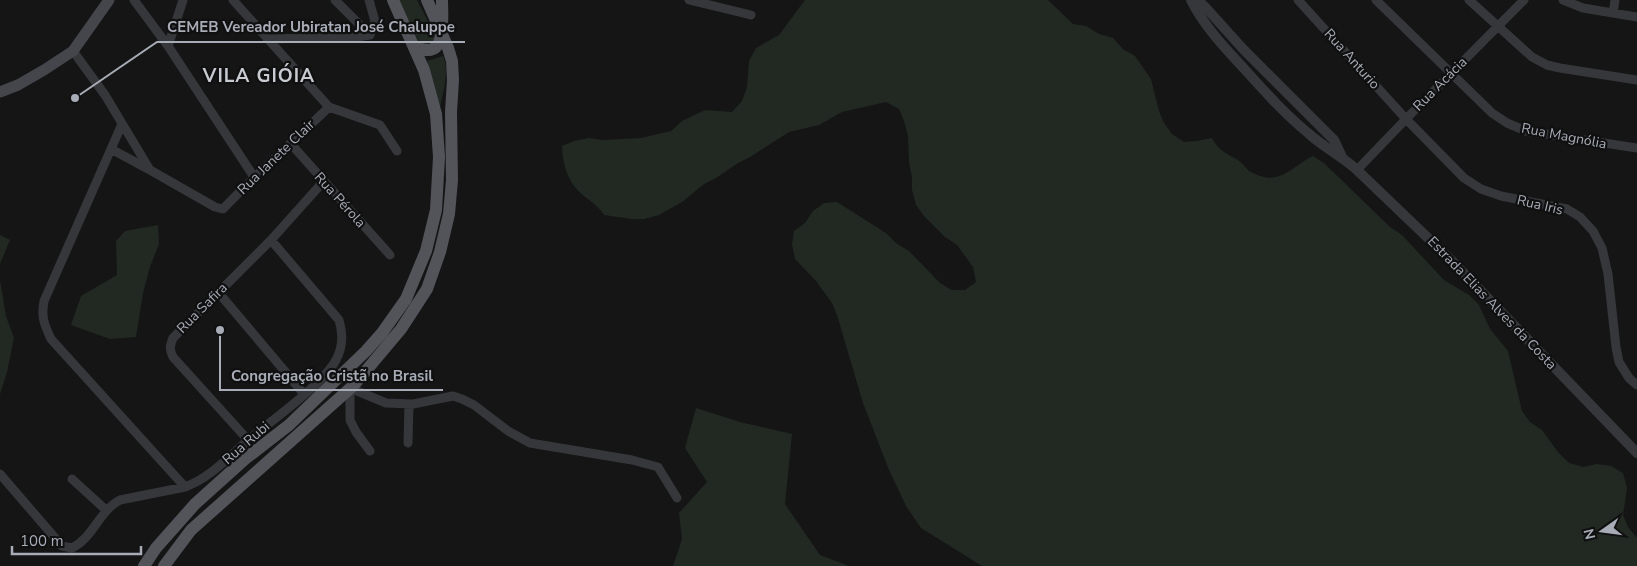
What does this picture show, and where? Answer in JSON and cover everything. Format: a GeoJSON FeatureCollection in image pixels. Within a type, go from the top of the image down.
{"type":"FeatureCollection","features":[{"type":"Feature","properties":{"kind":"main road"},"geometry":{"type":"LineString","coordinates":[[0,92],[18,85],[73,51],[109,0]]}},
{"type":"Feature","properties":{"kind":"main road"},"geometry":{"type":"LineString","coordinates":[[144,566],[156,548],[195,504],[245,459],[289,425],[333,374],[366,351],[382,333],[406,299],[426,252],[436,210],[439,157],[436,114],[424,70],[392,0]]}},
{"type":"Feature","properties":{"kind":"main road"},"geometry":{"type":"LineString","coordinates":[[164,566],[191,530],[350,388],[371,366],[411,315],[427,289],[440,252],[449,214],[452,180],[451,112],[453,80],[452,61],[448,48],[427,0]]}},
{"type":"Feature","properties":{"kind":"main road"},"geometry":{"type":"LineString","coordinates":[[413,45],[426,51],[438,46],[442,35],[442,0]]}},
{"type":"Feature","properties":{"kind":"street"},"geometry":{"type":"LineString","coordinates":[[134,0],[168,46],[254,177]]}},
{"type":"Feature","properties":{"kind":"street"},"geometry":{"type":"LineString","coordinates":[[168,46],[183,0]]}},
{"type":"Feature","properties":{"kind":"street"},"geometry":{"type":"LineString","coordinates":[[233,0],[329,107],[380,125],[397,152]]}},
{"type":"Feature","properties":{"kind":"street"},"geometry":{"type":"LineString","coordinates":[[335,0],[370,35]]}},
{"type":"Feature","properties":{"kind":"street"},"geometry":{"type":"LineString","coordinates":[[369,0],[375,21],[370,35]]}},
{"type":"Feature","properties":{"kind":"street"},"geometry":{"type":"LineString","coordinates":[[689,0],[751,16]]}},
{"type":"Feature","properties":{"kind":"street","name":"Estrada Elias Alves da Costa"},"geometry":{"type":"LineString","coordinates":[[1191,0],[1202,4],[1207,9],[1244,50],[1334,140],[1343,158],[1452,261],[1637,453]]}},
{"type":"Feature","properties":{"kind":"street","name":"Rua Anturio"},"geometry":{"type":"LineString","coordinates":[[1298,0],[1406,118]]}},
{"type":"Feature","properties":{"kind":"street","name":"Rua Magnólia"},"geometry":{"type":"LineString","coordinates":[[1376,0],[1492,114],[1507,124],[1526,131],[1637,148]]}},
{"type":"Feature","properties":{"kind":"street"},"geometry":{"type":"LineString","coordinates":[[1469,0],[1532,57],[1547,65],[1637,80]]}},
{"type":"Feature","properties":{"kind":"street","name":"Rua Acácia"},"geometry":{"type":"LineString","coordinates":[[1357,170],[1524,0]]}},
{"type":"Feature","properties":{"kind":"street"},"geometry":{"type":"LineString","coordinates":[[1563,0],[1583,8],[1637,17]]}},
{"type":"Feature","properties":{"kind":"street"},"geometry":{"type":"LineString","coordinates":[[1613,13],[1615,0]]}},
{"type":"Feature","properties":{"kind":"street"},"geometry":{"type":"LineString","coordinates":[[267,39],[370,35]]}},
{"type":"Feature","properties":{"kind":"street"},"geometry":{"type":"LineString","coordinates":[[73,51],[105,95],[150,170]]}},
{"type":"Feature","properties":{"kind":"street","name":"Rua Janete Clair"},"geometry":{"type":"LineString","coordinates":[[150,170],[215,207],[224,209],[254,177],[329,107]]}},
{"type":"Feature","properties":{"kind":"street","name":"Rua Iris"},"geometry":{"type":"LineString","coordinates":[[1406,118],[1464,178],[1481,189],[1501,196],[1566,210],[1580,217],[1593,230],[1602,248],[1608,274],[1616,347],[1620,362],[1629,378],[1637,385]]}},
{"type":"Feature","properties":{"kind":"street"},"geometry":{"type":"LineString","coordinates":[[122,124],[44,301],[41,313],[44,326],[50,338],[185,487]]}},
{"type":"Feature","properties":{"kind":"street","name":"Rua Pérola"},"geometry":{"type":"LineString","coordinates":[[291,144],[390,256]]}},
{"type":"Feature","properties":{"kind":"street"},"geometry":{"type":"LineString","coordinates":[[111,149],[150,170]]}},
{"type":"Feature","properties":{"kind":"street","name":"Rua Safira"},"geometry":{"type":"LineString","coordinates":[[248,440],[172,357],[170,351],[173,338],[270,240],[323,182]]}},
{"type":"Feature","properties":{"kind":"street","name":"Rua Rubi"},"geometry":{"type":"LineString","coordinates":[[106,510],[120,500],[185,487],[207,476],[304,394],[333,374],[341,348],[343,332],[339,320],[270,240]]}},
{"type":"Feature","properties":{"kind":"street"},"geometry":{"type":"LineString","coordinates":[[218,292],[304,394]]}},
{"type":"Feature","properties":{"kind":"street"},"geometry":{"type":"LineString","coordinates":[[370,451],[350,420],[350,388],[386,403],[409,404],[453,396],[474,405],[508,431],[530,443],[632,460],[658,467],[677,498]]}},
{"type":"Feature","properties":{"kind":"street"},"geometry":{"type":"LineString","coordinates":[[408,443],[409,404]]}},
{"type":"Feature","properties":{"kind":"street"},"geometry":{"type":"LineString","coordinates":[[0,474],[62,546],[72,548],[81,544],[106,510],[72,479]]}},
{"type":"Feature","properties":{"kind":"shaded area"},"geometry":{"type":"Polygon","coordinates":[[[397,0],[417,0],[435,35],[435,39],[430,45],[419,42],[397,0]]]}},
{"type":"Feature","properties":{"kind":"shaded area"},"geometry":{"type":"Polygon","coordinates":[[[805,0],[1048,0],[1073,24],[1086,26],[1099,34],[1113,38],[1123,49],[1135,56],[1151,79],[1164,123],[1172,134],[1184,142],[1212,138],[1223,151],[1238,160],[1251,172],[1262,177],[1271,178],[1278,176],[1313,156],[1325,164],[1390,227],[1402,235],[1444,280],[1469,295],[1479,305],[1490,329],[1508,351],[1522,411],[1530,422],[1542,430],[1558,452],[1569,463],[1583,467],[1597,464],[1611,466],[1623,473],[1627,488],[1623,515],[1628,527],[1637,538],[1637,566],[982,566],[921,528],[906,506],[889,470],[863,403],[832,303],[816,281],[795,259],[792,244],[794,231],[805,223],[813,211],[824,203],[837,202],[886,233],[896,243],[909,251],[940,283],[952,290],[965,290],[976,282],[973,267],[957,245],[945,237],[916,205],[912,190],[908,136],[899,109],[886,102],[842,112],[819,125],[789,132],[704,184],[682,202],[659,215],[644,219],[604,215],[597,206],[574,186],[567,174],[564,161],[562,146],[574,141],[589,138],[602,140],[641,138],[671,131],[682,121],[705,110],[732,112],[742,101],[747,87],[749,61],[756,48],[779,35],[805,0]]]}},
{"type":"Feature","properties":{"kind":"shaded area"},"geometry":{"type":"Polygon","coordinates":[[[443,56],[446,75],[440,108],[427,61],[443,56]]]}},
{"type":"Feature","properties":{"kind":"shaded area"},"geometry":{"type":"Polygon","coordinates":[[[158,225],[159,244],[143,293],[136,337],[110,339],[71,325],[81,296],[117,275],[116,241],[125,231],[158,225]]]}},
{"type":"Feature","properties":{"kind":"shaded area"},"geometry":{"type":"Polygon","coordinates":[[[0,235],[10,240],[0,264],[0,235]]]}},
{"type":"Feature","properties":{"kind":"shaded area"},"geometry":{"type":"Polygon","coordinates":[[[0,280],[6,316],[14,338],[0,394],[0,280]]]}},
{"type":"Feature","properties":{"kind":"shaded area"},"geometry":{"type":"Polygon","coordinates":[[[696,408],[740,422],[792,434],[785,504],[820,555],[849,566],[673,566],[682,539],[679,513],[707,482],[685,448],[696,408]]]}},
{"type":"Feature","properties":{"kind":"place","name":"CEMEB Vereador Ubiratan José Chaluppe"},"geometry":{"type":"Point","coordinates":[75,98]}},
{"type":"Feature","properties":{"kind":"place","name":"Congregação Cristã no Brasil"},"geometry":{"type":"Point","coordinates":[220,330]}},
{"type":"Feature","properties":{"kind":"district","name":"VILA GIÓIA"},"geometry":{"type":"Point","coordinates":[259,76]}}]}
